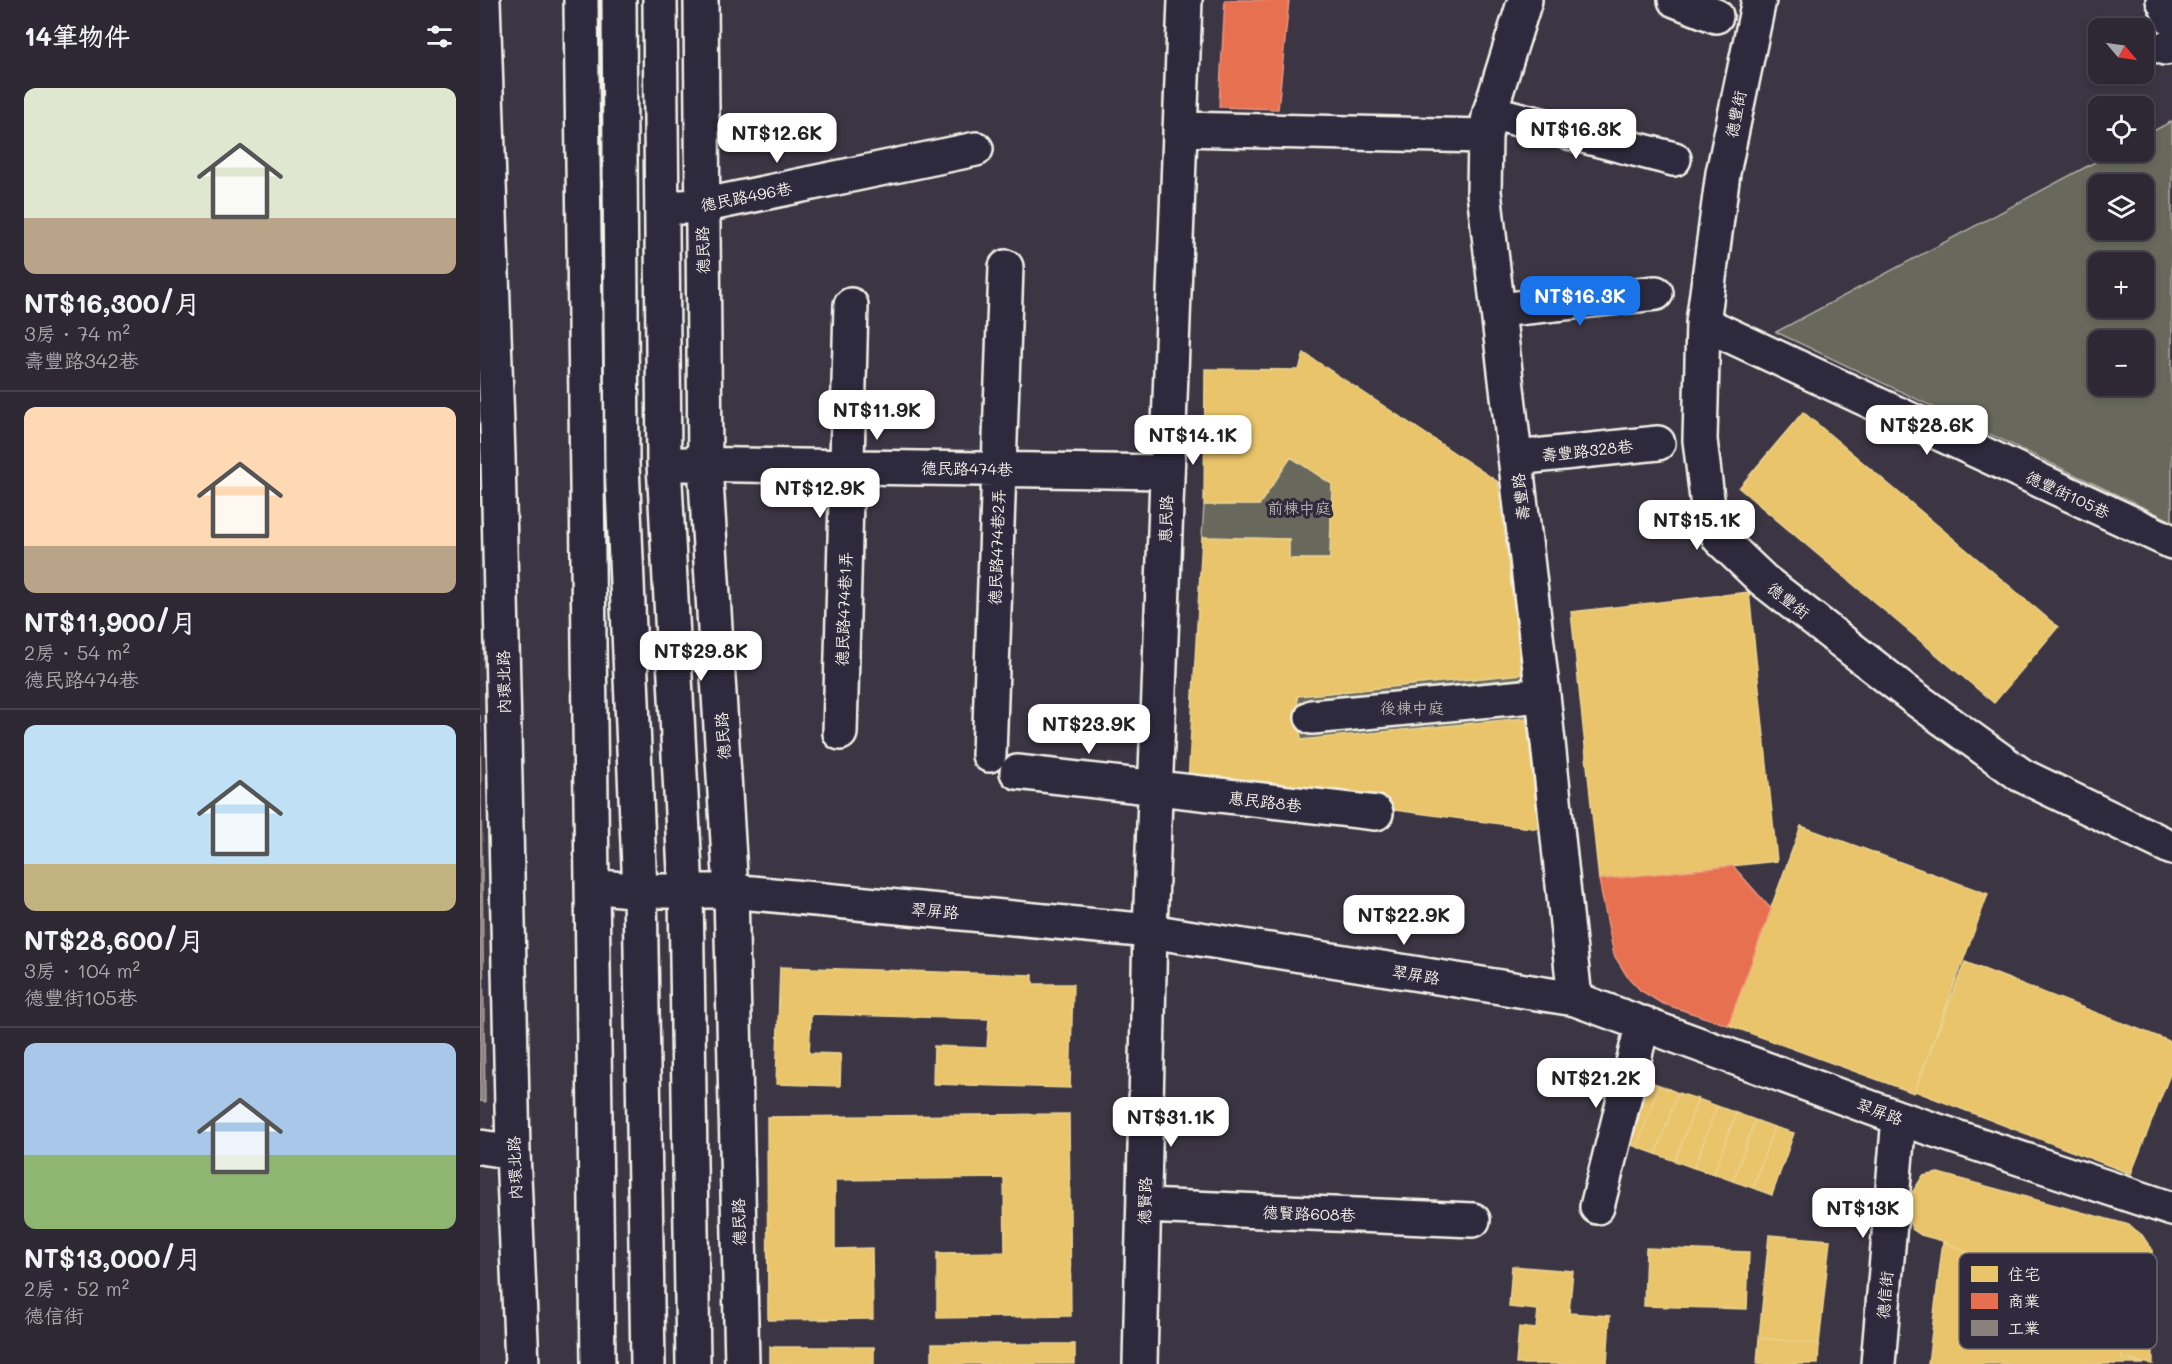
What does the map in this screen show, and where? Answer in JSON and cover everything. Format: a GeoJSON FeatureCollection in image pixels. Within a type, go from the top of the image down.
{"type":"FeatureCollection","features":[{"type":"Feature","properties":{"kind":"street","name":"內環北路"},"geometry":{"type":"LineString","coordinates":[[483,0],[489,455],[522,1364]]}},
{"type":"Feature","properties":{"kind":"street"},"geometry":{"type":"LineString","coordinates":[[582,0],[598,1364]]}},
{"type":"Feature","properties":{"kind":"street"},"geometry":{"type":"LineString","coordinates":[[618,0],[622,464],[640,891],[648,1364]]}},
{"type":"Feature","properties":{"kind":"street"},"geometry":{"type":"LineString","coordinates":[[660,0],[664,463],[686,891],[693,1364]]}},
{"type":"Feature","properties":{"kind":"street","name":"德民路"},"geometry":{"type":"LineString","coordinates":[[701,0],[705,464],[731,891],[742,1364]]}},
{"type":"Feature","properties":{"kind":"street","name":"惠民路"},"geometry":{"type":"LineString","coordinates":[[1150,931],[1185,0]]}},
{"type":"Feature","properties":{"kind":"street","name":"壽豐路"},"geometry":{"type":"LineString","coordinates":[[1525,0],[1487,124],[1484,192],[1544,695],[1575,999]]}},
{"type":"Feature","properties":{"kind":"street"},"geometry":{"type":"LineString","coordinates":[[1675,0],[1716,16]]}},
{"type":"Feature","properties":{"kind":"street","name":"德豐街"},"geometry":{"type":"LineString","coordinates":[[1759,0],[1723,173],[1703,323],[1700,440],[1708,507],[1719,538],[1763,580],[1913,697],[2021,775],[2172,848]]}},
{"type":"Feature","properties":{"kind":"street"},"geometry":{"type":"LineString","coordinates":[[2163,0],[2170,37]]}},
{"type":"Feature","properties":{"kind":"street"},"geometry":{"type":"LineString","coordinates":[[1180,129],[1487,124],[1674,159]]}},
{"type":"Feature","properties":{"kind":"street","name":"德民路496巷"},"geometry":{"type":"LineString","coordinates":[[584,214],[701,206],[976,149]]}},
{"type":"Feature","properties":{"kind":"street","name":"德民路474巷2弄"},"geometry":{"type":"LineString","coordinates":[[989,755],[1006,267]]}},
{"type":"Feature","properties":{"kind":"street"},"geometry":{"type":"LineString","coordinates":[[1499,310],[1656,293]]}},
{"type":"Feature","properties":{"kind":"street","name":"德民路474巷1弄"},"geometry":{"type":"LineString","coordinates":[[840,733],[851,305]]}},
{"type":"Feature","properties":{"kind":"street","name":"德豐街105巷"},"geometry":{"type":"LineString","coordinates":[[1703,323],[2172,542]]}},
{"type":"Feature","properties":{"kind":"street","name":"壽豐路328巷"},"geometry":{"type":"LineString","coordinates":[[1515,458],[1658,443]]}},
{"type":"Feature","properties":{"kind":"street","name":"德民路474巷"},"geometry":{"type":"LineString","coordinates":[[587,466],[664,463],[1167,472]]}},
{"type":"Feature","properties":{"kind":"street"},"geometry":{"type":"LineString","coordinates":[[1311,717],[1544,695]]}},
{"type":"Feature","properties":{"kind":"street","name":"惠民路8巷"},"geometry":{"type":"LineString","coordinates":[[1017,772],[1376,813]]}},
{"type":"Feature","properties":{"kind":"street","name":"翠屏路"},"geometry":{"type":"LineString","coordinates":[[592,886],[640,891],[731,891],[1150,931],[1575,999],[1899,1118],[2172,1209]]}},
{"type":"Feature","properties":{"kind":"street","name":"德賢路"},"geometry":{"type":"LineString","coordinates":[[1140,1364],[1150,931]]}},
{"type":"Feature","properties":{"kind":"street"},"geometry":{"type":"LineString","coordinates":[[1598,1207],[1643,1023]]}},
{"type":"Feature","properties":{"kind":"street","name":"德信街"},"geometry":{"type":"LineString","coordinates":[[1878,1364],[1899,1118]]}},
{"type":"Feature","properties":{"kind":"street"},"geometry":{"type":"LineString","coordinates":[[480,1148],[513,1152]]}},
{"type":"Feature","properties":{"kind":"street","name":"德賢路608巷"},"geometry":{"type":"LineString","coordinates":[[1144,1206],[1473,1220]]}},
{"type":"Feature","properties":{"kind":"green space"},"geometry":{"type":"Polygon","coordinates":[[[2172,121],[2172,521],[1776,332],[2095,162],[2154,162],[2154,131],[2172,121]]]}},
{"type":"Feature","properties":{"kind":"green space","name":"前棟中庭"},"geometry":{"type":"Polygon","coordinates":[[[1291,457],[1332,484],[1330,559],[1289,559],[1289,539],[1202,537],[1204,505],[1259,505],[1291,457]]]}},
{"type":"Feature","properties":{"kind":"green space","name":"後棟中庭"},"geometry":{"type":"Polygon","coordinates":[[[1522,674],[1526,718],[1301,740],[1297,696],[1522,674]]]}},
{"type":"Feature","properties":{"kind":"building: 住宅"},"geometry":{"type":"Polygon","coordinates":[[[1304,353],[1498,482],[1522,674],[1297,696],[1301,740],[1526,718],[1539,829],[1188,783],[1202,537],[1289,539],[1289,559],[1330,559],[1332,484],[1291,457],[1259,505],[1204,505],[1205,369],[1299,370],[1304,353]]]}},
{"type":"Feature","properties":{"kind":"building: 住宅"},"geometry":{"type":"Polygon","coordinates":[[[1803,412],[2058,627],[1994,703],[1739,488],[1803,412]]]}},
{"type":"Feature","properties":{"kind":"building: 住宅"},"geometry":{"type":"Polygon","coordinates":[[[1749,592],[1777,861],[1599,880],[1571,612],[1749,592]]]}},
{"type":"Feature","properties":{"kind":"building: 住宅"},"geometry":{"type":"Polygon","coordinates":[[[1801,826],[1988,894],[1914,1093],[1728,1025],[1801,826]]]}},
{"type":"Feature","properties":{"kind":"building: 住宅"},"geometry":{"type":"Polygon","coordinates":[[[1965,962],[2172,1042],[2172,1069],[2131,1174],[1915,1091],[1965,962]]]}},
{"type":"Feature","properties":{"kind":"building: 住宅"},"geometry":{"type":"Polygon","coordinates":[[[780,967],[1033,975],[1033,984],[1073,984],[1070,1088],[933,1084],[934,1046],[987,1048],[989,1019],[811,1014],[809,1053],[841,1054],[840,1086],[776,1084],[780,967]]]}},
{"type":"Feature","properties":{"kind":"building: 住宅"},"geometry":{"type":"Polygon","coordinates":[[[1640,1078],[1659,1085],[1637,1147],[1618,1140],[1640,1078]]]}},
{"type":"Feature","properties":{"kind":"building: 住宅"},"geometry":{"type":"Polygon","coordinates":[[[1659,1085],[1678,1093],[1656,1154],[1637,1147],[1659,1085]]]}},
{"type":"Feature","properties":{"kind":"building: 住宅"},"geometry":{"type":"Polygon","coordinates":[[[1678,1093],[1698,1099],[1675,1161],[1656,1154],[1678,1093]]]}},
{"type":"Feature","properties":{"kind":"building: 住宅"},"geometry":{"type":"Polygon","coordinates":[[[1698,1099],[1717,1106],[1694,1168],[1675,1161],[1698,1099]]]}},
{"type":"Feature","properties":{"kind":"building: 住宅"},"geometry":{"type":"Polygon","coordinates":[[[1717,1106],[1736,1113],[1714,1174],[1694,1168],[1717,1106]]]}},
{"type":"Feature","properties":{"kind":"building: 住宅"},"geometry":{"type":"Polygon","coordinates":[[[1736,1113],[1755,1120],[1733,1181],[1714,1174],[1736,1113]]]}},
{"type":"Feature","properties":{"kind":"building: 住宅"},"geometry":{"type":"Polygon","coordinates":[[[1069,1114],[1071,1316],[937,1318],[937,1253],[1005,1252],[1004,1178],[835,1180],[835,1249],[872,1248],[873,1319],[768,1320],[767,1117],[1069,1114]]]}},
{"type":"Feature","properties":{"kind":"building: 住宅"},"geometry":{"type":"Polygon","coordinates":[[[1755,1120],[1774,1127],[1753,1188],[1733,1181],[1755,1120]]]}},
{"type":"Feature","properties":{"kind":"building: 住宅"},"geometry":{"type":"Polygon","coordinates":[[[1774,1127],[1794,1133],[1772,1195],[1753,1188],[1774,1127]]]}},
{"type":"Feature","properties":{"kind":"building: 住宅"},"geometry":{"type":"Polygon","coordinates":[[[1938,1173],[2129,1225],[2142,1235],[2152,1253],[1969,1253],[1943,1241],[1921,1235],[1912,1229],[1908,1218],[1910,1196],[1923,1176],[1938,1173]]]}},
{"type":"Feature","properties":{"kind":"building: 住宅"},"geometry":{"type":"Polygon","coordinates":[[[1769,1235],[1830,1240],[1819,1344],[1759,1338],[1769,1235]]]}},
{"type":"Feature","properties":{"kind":"building: 住宅"},"geometry":{"type":"Polygon","coordinates":[[[1943,1241],[1969,1253],[1959,1253],[1959,1349],[2120,1349],[2122,1359],[2144,1364],[1928,1364],[1943,1241]]]}},
{"type":"Feature","properties":{"kind":"building: 住宅"},"geometry":{"type":"Polygon","coordinates":[[[1646,1248],[1749,1252],[1747,1309],[1644,1306],[1646,1248]]]}},
{"type":"Feature","properties":{"kind":"building: 住宅"},"geometry":{"type":"Polygon","coordinates":[[[1512,1266],[1573,1271],[1569,1313],[1610,1316],[1607,1364],[1516,1364],[1519,1327],[1536,1329],[1538,1310],[1509,1307],[1512,1266]]]}},
{"type":"Feature","properties":{"kind":"building: 住宅"},"geometry":{"type":"Polygon","coordinates":[[[1759,1338],[1819,1344],[1818,1364],[1757,1364],[1759,1338]]]}},
{"type":"Feature","properties":{"kind":"building: 住宅"},"geometry":{"type":"Polygon","coordinates":[[[932,1344],[1075,1344],[1075,1364],[932,1364],[932,1344]]]}},
{"type":"Feature","properties":{"kind":"building: 住宅"},"geometry":{"type":"Polygon","coordinates":[[[770,1347],[874,1347],[874,1364],[770,1364],[770,1347]]]}},
{"type":"Feature","properties":{"kind":"building: 住宅"},"geometry":{"type":"Polygon","coordinates":[[[2120,1349],[2153,1349],[2153,1364],[2122,1359],[2120,1349]]]}},
{"type":"Feature","properties":{"kind":"building: 商業"},"geometry":{"type":"Polygon","coordinates":[[[1225,0],[1289,0],[1278,109],[1219,107],[1225,0]]]}},
{"type":"Feature","properties":{"kind":"building: 商業"},"geometry":{"type":"Polygon","coordinates":[[[1733,866],[1771,909],[1728,1025],[1661,1003],[1640,990],[1627,976],[1614,955],[1599,880],[1733,866]]]}},
{"type":"Feature","properties":{"kind":"building: 工業"},"geometry":{"type":"Polygon","coordinates":[[[480,715],[485,1102],[480,1101],[480,715]]]}}]}
